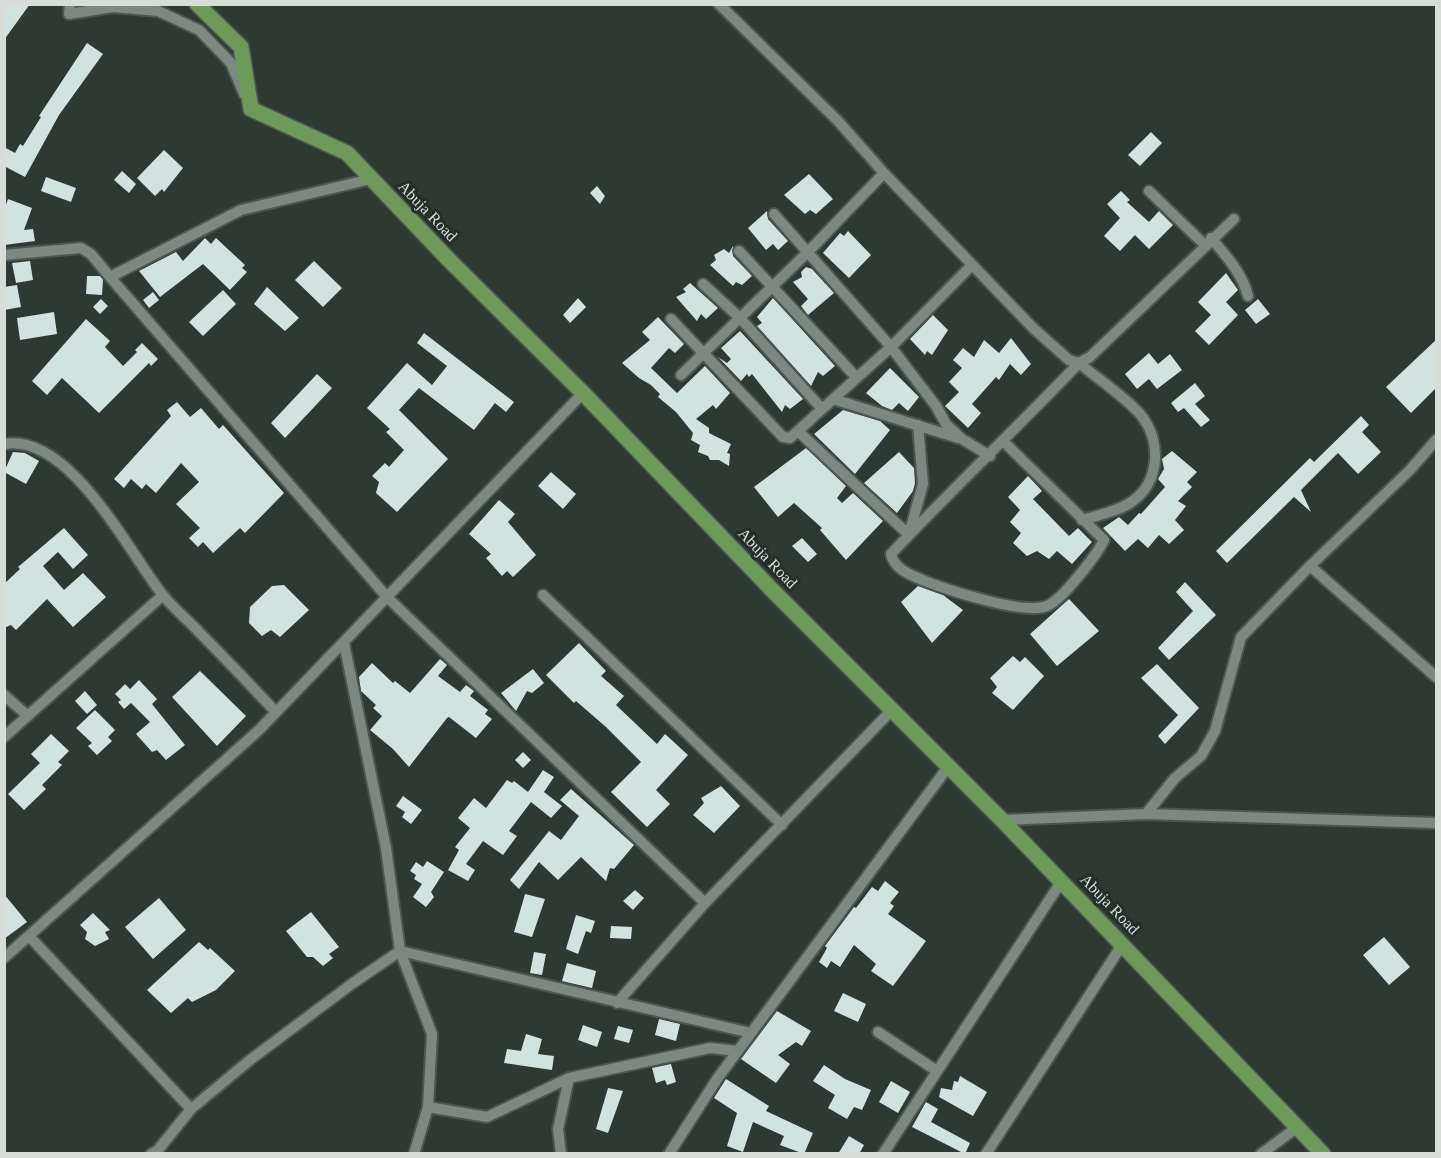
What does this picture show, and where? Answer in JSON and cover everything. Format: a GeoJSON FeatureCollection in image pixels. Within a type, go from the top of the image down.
{"type":"FeatureCollection","features":[{"type":"Feature","properties":{"kind":"main road"},"geometry":{"type":"LineString","coordinates":[[196,4],[241,47],[251,109]]}},
{"type":"Feature","properties":{"kind":"main road","name":"Abuja Road"},"geometry":{"type":"LineString","coordinates":[[251,109],[347,153],[583,393],[775,593],[1002,820],[1299,1126],[1323,1154]]}},
{"type":"Feature","properties":{"kind":"street"},"geometry":{"type":"LineString","coordinates":[[70,4],[69,14],[113,7],[158,11],[199,30],[231,63],[251,109]]}},
{"type":"Feature","properties":{"kind":"street"},"geometry":{"type":"LineString","coordinates":[[719,4],[838,121],[884,173],[1033,328],[1069,360],[1079,363],[1139,413],[1155,436],[1156,457],[1142,493],[1130,503],[1113,511],[1082,520]]}},
{"type":"Feature","properties":{"kind":"street"},"geometry":{"type":"LineString","coordinates":[[681,375],[808,252],[884,173]]}},
{"type":"Feature","properties":{"kind":"street"},"geometry":{"type":"LineString","coordinates":[[110,277],[241,210],[371,179]]}},
{"type":"Feature","properties":{"kind":"street"},"geometry":{"type":"LineString","coordinates":[[1149,191],[1234,266],[1244,281],[1248,296]]}},
{"type":"Feature","properties":{"kind":"street"},"geometry":{"type":"LineString","coordinates":[[774,214],[891,347],[936,406],[946,424],[962,439],[990,456]]}},
{"type":"Feature","properties":{"kind":"street"},"geometry":{"type":"LineString","coordinates":[[1004,442],[1104,540],[1058,599],[1045,607],[1002,606],[907,573],[892,561],[891,554],[1004,442],[1079,363],[1090,357],[1234,219]]}},
{"type":"Feature","properties":{"kind":"street"},"geometry":{"type":"LineString","coordinates":[[4,255],[81,248],[91,254],[387,597],[705,903]]}},
{"type":"Feature","properties":{"kind":"street"},"geometry":{"type":"LineString","coordinates":[[739,251],[856,377]]}},
{"type":"Feature","properties":{"kind":"street"},"geometry":{"type":"LineString","coordinates":[[671,319],[783,437],[790,438],[891,347],[972,265]]}},
{"type":"Feature","properties":{"kind":"street"},"geometry":{"type":"LineString","coordinates":[[703,284],[740,318],[822,409]]}},
{"type":"Feature","properties":{"kind":"street"},"geometry":{"type":"LineString","coordinates":[[4,958],[276,712],[583,393]]}},
{"type":"Feature","properties":{"kind":"street"},"geometry":{"type":"LineString","coordinates":[[833,399],[962,439]]}},
{"type":"Feature","properties":{"kind":"street"},"geometry":{"type":"LineString","coordinates":[[909,535],[923,484],[918,425]]}},
{"type":"Feature","properties":{"kind":"street"},"geometry":{"type":"LineString","coordinates":[[798,431],[909,535]]}},
{"type":"Feature","properties":{"kind":"street"},"geometry":{"type":"LineString","coordinates":[[1146,814],[1175,778],[1201,756],[1215,731],[1241,637],[1310,566],[1410,470],[1437,440]]}},
{"type":"Feature","properties":{"kind":"street"},"geometry":{"type":"LineString","coordinates":[[4,444],[16,442],[37,447],[62,465],[92,493],[163,595],[276,712]]}},
{"type":"Feature","properties":{"kind":"street"},"geometry":{"type":"LineString","coordinates":[[1310,566],[1437,677]]}},
{"type":"Feature","properties":{"kind":"street"},"geometry":{"type":"LineString","coordinates":[[4,737],[163,595]]}},
{"type":"Feature","properties":{"kind":"street"},"geometry":{"type":"LineString","coordinates":[[543,596],[782,825]]}},
{"type":"Feature","properties":{"kind":"street"},"geometry":{"type":"LineString","coordinates":[[344,643],[386,848],[400,951],[432,1034],[428,1107],[414,1154]]}},
{"type":"Feature","properties":{"kind":"street"},"geometry":{"type":"LineString","coordinates":[[4,695],[28,716]]}},
{"type":"Feature","properties":{"kind":"street"},"geometry":{"type":"LineString","coordinates":[[616,1002],[705,903],[892,710]]}},
{"type":"Feature","properties":{"kind":"street"},"geometry":{"type":"LineString","coordinates":[[669,1154],[738,1051],[948,767]]}},
{"type":"Feature","properties":{"kind":"street"},"geometry":{"type":"LineString","coordinates":[[1002,820],[1146,814],[1437,823]]}},
{"type":"Feature","properties":{"kind":"street"},"geometry":{"type":"LineString","coordinates":[[883,1154],[1061,882]]}},
{"type":"Feature","properties":{"kind":"street"},"geometry":{"type":"LineString","coordinates":[[29,936],[191,1109]]}},
{"type":"Feature","properties":{"kind":"street"},"geometry":{"type":"LineString","coordinates":[[986,1154],[1122,945]]}},
{"type":"Feature","properties":{"kind":"street"},"geometry":{"type":"LineString","coordinates":[[156,1152],[191,1109],[259,1053],[400,951],[751,1033]]}},
{"type":"Feature","properties":{"kind":"street"},"geometry":{"type":"LineString","coordinates":[[878,1032],[937,1071]]}},
{"type":"Feature","properties":{"kind":"street"},"geometry":{"type":"LineString","coordinates":[[428,1107],[488,1117],[569,1078],[710,1048],[738,1051]]}},
{"type":"Feature","properties":{"kind":"street"},"geometry":{"type":"LineString","coordinates":[[561,1154],[558,1129],[569,1078]]}},
{"type":"Feature","properties":{"kind":"street"},"geometry":{"type":"LineString","coordinates":[[1261,1154],[1299,1126]]}},
{"type":"Feature","properties":{"kind":"building"},"geometry":{"type":"Polygon","coordinates":[[[4,4],[30,4],[4,40],[4,4]]]}},
{"type":"Feature","properties":{"kind":"building"},"geometry":{"type":"Polygon","coordinates":[[[87,43],[103,54],[59,115],[25,177],[4,166],[4,147],[15,153],[20,144],[23,146],[41,117],[39,116],[87,43]]]}},
{"type":"Feature","properties":{"kind":"building"},"geometry":{"type":"Polygon","coordinates":[[[1151,132],[1162,143],[1140,166],[1128,155],[1151,132]]]}},
{"type":"Feature","properties":{"kind":"building"},"geometry":{"type":"Polygon","coordinates":[[[164,150],[183,168],[164,192],[162,189],[155,196],[137,178],[164,150]]]}},
{"type":"Feature","properties":{"kind":"building"},"geometry":{"type":"Polygon","coordinates":[[[122,171],[136,184],[129,193],[114,180],[122,171]]]}},
{"type":"Feature","properties":{"kind":"building"},"geometry":{"type":"Polygon","coordinates":[[[809,174],[833,199],[816,214],[810,210],[805,214],[784,195],[809,174]]]}},
{"type":"Feature","properties":{"kind":"building"},"geometry":{"type":"Polygon","coordinates":[[[46,177],[76,188],[71,202],[41,191],[46,177]]]}},
{"type":"Feature","properties":{"kind":"building"},"geometry":{"type":"Polygon","coordinates":[[[597,186],[605,196],[600,204],[590,193],[597,186]]]}},
{"type":"Feature","properties":{"kind":"building"},"geometry":{"type":"Polygon","coordinates":[[[1121,191],[1130,200],[1127,202],[1149,222],[1159,211],[1173,225],[1149,249],[1135,235],[1120,251],[1104,236],[1120,218],[1107,204],[1121,191]]]}},
{"type":"Feature","properties":{"kind":"building"},"geometry":{"type":"Polygon","coordinates":[[[8,199],[32,208],[24,230],[33,229],[35,241],[4,245],[4,210],[8,199]]]}},
{"type":"Feature","properties":{"kind":"building"},"geometry":{"type":"Polygon","coordinates":[[[767,211],[768,219],[788,241],[778,250],[773,244],[766,250],[748,228],[767,211]]]}},
{"type":"Feature","properties":{"kind":"building"},"geometry":{"type":"Polygon","coordinates":[[[848,231],[871,255],[849,278],[823,253],[840,233],[844,236],[848,231]]]}},
{"type":"Feature","properties":{"kind":"building"},"geometry":{"type":"Polygon","coordinates":[[[205,238],[211,244],[216,238],[245,265],[242,268],[247,272],[230,290],[203,264],[160,297],[139,271],[176,252],[183,261],[205,238]]]}},
{"type":"Feature","properties":{"kind":"building"},"geometry":{"type":"Polygon","coordinates":[[[733,246],[733,256],[752,276],[742,285],[736,282],[733,286],[710,265],[716,260],[714,255],[724,249],[729,253],[733,246]]]}},
{"type":"Feature","properties":{"kind":"building"},"geometry":{"type":"Polygon","coordinates":[[[30,261],[33,280],[16,283],[12,263],[30,261]]]}},
{"type":"Feature","properties":{"kind":"building"},"geometry":{"type":"Polygon","coordinates":[[[314,261],[342,288],[323,307],[295,280],[314,261]]]}},
{"type":"Feature","properties":{"kind":"building"},"geometry":{"type":"Polygon","coordinates":[[[806,267],[812,269],[834,293],[808,315],[801,306],[808,299],[793,282],[802,277],[801,272],[806,267]]]}},
{"type":"Feature","properties":{"kind":"building"},"geometry":{"type":"Polygon","coordinates":[[[1226,273],[1238,290],[1226,302],[1238,315],[1209,345],[1195,331],[1211,315],[1198,302],[1226,273]]]}},
{"type":"Feature","properties":{"kind":"building"},"geometry":{"type":"Polygon","coordinates":[[[87,276],[100,276],[103,280],[102,295],[86,294],[87,276]]]}},
{"type":"Feature","properties":{"kind":"building"},"geometry":{"type":"Polygon","coordinates":[[[690,283],[718,308],[706,319],[701,314],[697,321],[676,297],[686,292],[683,289],[690,283]]]}},
{"type":"Feature","properties":{"kind":"building"},"geometry":{"type":"Polygon","coordinates":[[[17,285],[21,307],[4,310],[4,287],[17,285]]]}},
{"type":"Feature","properties":{"kind":"building"},"geometry":{"type":"Polygon","coordinates":[[[267,287],[299,318],[285,331],[254,304],[267,287]]]}},
{"type":"Feature","properties":{"kind":"building"},"geometry":{"type":"Polygon","coordinates":[[[223,290],[236,304],[203,336],[189,322],[223,290]]]}},
{"type":"Feature","properties":{"kind":"building"},"geometry":{"type":"Polygon","coordinates":[[[153,292],[159,300],[149,308],[143,300],[153,292]]]}},
{"type":"Feature","properties":{"kind":"building"},"geometry":{"type":"Polygon","coordinates":[[[578,298],[586,307],[570,323],[563,315],[578,298]]]}},
{"type":"Feature","properties":{"kind":"building"},"geometry":{"type":"Polygon","coordinates":[[[773,298],[835,366],[823,376],[818,372],[811,386],[757,326],[762,323],[757,317],[773,298]]]}},
{"type":"Feature","properties":{"kind":"building"},"geometry":{"type":"Polygon","coordinates":[[[101,299],[108,306],[100,314],[93,307],[101,299]]]}},
{"type":"Feature","properties":{"kind":"building"},"geometry":{"type":"Polygon","coordinates":[[[1258,299],[1270,314],[1256,324],[1245,310],[1258,299]]]}},
{"type":"Feature","properties":{"kind":"building"},"geometry":{"type":"Polygon","coordinates":[[[54,312],[57,334],[20,340],[17,318],[54,312]]]}},
{"type":"Feature","properties":{"kind":"building"},"geometry":{"type":"Polygon","coordinates":[[[933,315],[948,330],[932,355],[927,351],[925,355],[910,339],[933,315]]]}},
{"type":"Feature","properties":{"kind":"building"},"geometry":{"type":"Polygon","coordinates":[[[658,317],[684,344],[675,353],[669,348],[651,368],[677,393],[705,366],[730,393],[716,409],[713,405],[696,419],[709,428],[709,433],[731,444],[727,453],[730,454],[729,466],[719,460],[710,460],[708,456],[698,452],[700,445],[691,440],[693,433],[676,412],[658,397],[660,394],[651,385],[622,363],[650,340],[642,332],[658,317]]]}},
{"type":"Feature","properties":{"kind":"building"},"geometry":{"type":"Polygon","coordinates":[[[86,319],[110,341],[105,347],[123,366],[137,352],[135,350],[142,343],[158,359],[151,366],[149,363],[99,413],[62,378],[47,395],[32,381],[86,319]]]}},
{"type":"Feature","properties":{"kind":"building"},"geometry":{"type":"Polygon","coordinates":[[[740,331],[803,399],[790,409],[785,405],[782,412],[752,374],[749,377],[747,374],[741,381],[718,357],[727,363],[731,359],[721,348],[740,331]]]}},
{"type":"Feature","properties":{"kind":"building"},"geometry":{"type":"Polygon","coordinates":[[[424,333],[514,402],[506,412],[495,403],[474,430],[419,388],[399,410],[448,459],[397,512],[376,493],[379,482],[372,476],[385,463],[389,467],[404,450],[386,432],[390,429],[367,408],[407,363],[432,385],[447,366],[417,343],[424,333]]]}},
{"type":"Feature","properties":{"kind":"building"},"geometry":{"type":"Polygon","coordinates":[[[1011,338],[1031,364],[1021,375],[1010,364],[999,380],[996,377],[972,404],[981,413],[968,428],[945,406],[959,392],[949,382],[962,368],[953,360],[963,348],[974,357],[984,340],[999,353],[1011,338]]]}},
{"type":"Feature","properties":{"kind":"building"},"geometry":{"type":"Polygon","coordinates":[[[1437,339],[1437,387],[1411,413],[1386,387],[1437,339]]]}},
{"type":"Feature","properties":{"kind":"building"},"geometry":{"type":"Polygon","coordinates":[[[1149,353],[1158,364],[1170,354],[1182,370],[1157,389],[1149,379],[1137,389],[1125,374],[1149,353]]]}},
{"type":"Feature","properties":{"kind":"building"},"geometry":{"type":"Polygon","coordinates":[[[890,368],[919,397],[908,411],[899,403],[892,410],[882,406],[866,393],[890,368]]]}},
{"type":"Feature","properties":{"kind":"building"},"geometry":{"type":"Polygon","coordinates":[[[317,374],[332,388],[285,438],[271,423],[317,374]]]}},
{"type":"Feature","properties":{"kind":"building"},"geometry":{"type":"Polygon","coordinates":[[[1195,383],[1205,396],[1195,404],[1210,420],[1201,427],[1184,408],[1178,412],[1171,403],[1195,383]]]}},
{"type":"Feature","properties":{"kind":"building"},"geometry":{"type":"Polygon","coordinates":[[[177,402],[190,417],[201,408],[219,429],[223,425],[284,493],[245,533],[240,528],[213,553],[203,542],[198,547],[189,538],[200,528],[176,504],[199,482],[181,463],[156,493],[146,484],[142,489],[131,479],[124,488],[114,479],[171,416],[167,410],[177,402]]]}},
{"type":"Feature","properties":{"kind":"building"},"geometry":{"type":"Polygon","coordinates":[[[843,410],[880,421],[890,430],[855,474],[814,434],[843,410]]]}},
{"type":"Feature","properties":{"kind":"building"},"geometry":{"type":"Polygon","coordinates":[[[1361,416],[1369,425],[1362,432],[1381,452],[1358,474],[1338,453],[1301,490],[1311,512],[1294,497],[1227,563],[1216,551],[1310,458],[1314,462],[1361,416]]]}},
{"type":"Feature","properties":{"kind":"building"},"geometry":{"type":"Polygon","coordinates":[[[806,448],[846,486],[837,498],[842,503],[853,493],[883,521],[846,560],[820,530],[822,528],[794,503],[778,517],[754,487],[806,448]]]}},
{"type":"Feature","properties":{"kind":"building"},"geometry":{"type":"Polygon","coordinates":[[[1172,451],[1197,472],[1187,482],[1192,487],[1178,501],[1186,506],[1175,520],[1184,530],[1169,544],[1159,535],[1148,548],[1138,539],[1125,551],[1103,528],[1119,517],[1128,525],[1139,513],[1141,514],[1165,487],[1158,479],[1164,469],[1162,459],[1172,451]]]}},
{"type":"Feature","properties":{"kind":"building"},"geometry":{"type":"Polygon","coordinates":[[[13,452],[25,453],[39,461],[26,484],[4,472],[13,452]]]}},
{"type":"Feature","properties":{"kind":"building"},"geometry":{"type":"Polygon","coordinates":[[[899,452],[914,468],[915,483],[913,491],[897,513],[864,483],[899,452]]]}},
{"type":"Feature","properties":{"kind":"building"},"geometry":{"type":"Polygon","coordinates":[[[551,472],[576,494],[563,509],[538,486],[551,472]]]}},
{"type":"Feature","properties":{"kind":"building"},"geometry":{"type":"Polygon","coordinates":[[[1028,476],[1042,491],[1033,499],[1069,536],[1078,528],[1092,542],[1072,564],[1057,551],[1049,559],[1037,551],[1027,556],[1013,543],[1021,533],[1010,522],[1020,510],[1008,497],[1028,476]]]}},
{"type":"Feature","properties":{"kind":"building"},"geometry":{"type":"Polygon","coordinates":[[[499,500],[515,514],[508,522],[536,555],[513,577],[507,571],[502,576],[486,558],[491,554],[469,534],[499,500]]]}},
{"type":"Feature","properties":{"kind":"building"},"geometry":{"type":"Polygon","coordinates":[[[64,528],[88,555],[73,569],[58,552],[43,566],[64,590],[83,573],[106,597],[73,627],[47,599],[16,630],[11,625],[4,628],[4,584],[20,569],[18,567],[64,528]]]}},
{"type":"Feature","properties":{"kind":"building"},"geometry":{"type":"Polygon","coordinates":[[[802,538],[817,554],[808,562],[792,546],[802,538]]]}},
{"type":"Feature","properties":{"kind":"building"},"geometry":{"type":"Polygon","coordinates":[[[1185,582],[1216,615],[1169,660],[1158,648],[1193,611],[1176,592],[1185,582]]]}},
{"type":"Feature","properties":{"kind":"building"},"geometry":{"type":"Polygon","coordinates":[[[284,585],[309,610],[280,637],[271,630],[262,636],[249,623],[250,607],[272,586],[284,585]]]}},
{"type":"Feature","properties":{"kind":"building"},"geometry":{"type":"Polygon","coordinates":[[[918,586],[943,595],[963,610],[932,643],[901,602],[918,586]]]}},
{"type":"Feature","properties":{"kind":"building"},"geometry":{"type":"Polygon","coordinates":[[[1069,599],[1099,631],[1057,666],[1030,634],[1069,599]]]}},
{"type":"Feature","properties":{"kind":"building"},"geometry":{"type":"Polygon","coordinates":[[[579,643],[606,671],[601,676],[624,696],[616,705],[657,744],[665,734],[688,755],[656,790],[670,804],[647,827],[611,792],[641,762],[606,727],[576,701],[574,703],[546,675],[579,643]]]}},
{"type":"Feature","properties":{"kind":"building"},"geometry":{"type":"Polygon","coordinates":[[[1013,656],[1020,662],[1025,657],[1044,676],[1013,710],[992,693],[997,687],[990,678],[1013,656]]]}},
{"type":"Feature","properties":{"kind":"building"},"geometry":{"type":"Polygon","coordinates":[[[440,659],[447,665],[438,676],[460,692],[466,685],[474,691],[470,696],[488,710],[485,714],[492,719],[476,738],[449,717],[447,718],[409,767],[393,749],[370,730],[382,716],[373,708],[376,705],[361,691],[359,677],[372,663],[393,683],[395,681],[410,693],[440,659]]]}},
{"type":"Feature","properties":{"kind":"building"},"geometry":{"type":"Polygon","coordinates":[[[1157,664],[1199,708],[1165,744],[1158,736],[1178,715],[1141,678],[1157,664]]]}},
{"type":"Feature","properties":{"kind":"building"},"geometry":{"type":"Polygon","coordinates":[[[533,669],[544,683],[532,693],[527,691],[516,711],[501,693],[533,669]]]}},
{"type":"Feature","properties":{"kind":"building"},"geometry":{"type":"Polygon","coordinates":[[[200,671],[246,716],[217,746],[172,697],[200,671]]]}},
{"type":"Feature","properties":{"kind":"building"},"geometry":{"type":"Polygon","coordinates":[[[139,680],[157,699],[152,704],[185,745],[166,760],[157,750],[152,752],[136,734],[150,722],[131,703],[124,709],[118,702],[121,700],[115,694],[125,684],[130,689],[139,680]]]}},
{"type":"Feature","properties":{"kind":"building"},"geometry":{"type":"Polygon","coordinates":[[[85,691],[97,705],[87,714],[75,701],[85,691]]]}},
{"type":"Feature","properties":{"kind":"building"},"geometry":{"type":"Polygon","coordinates":[[[95,710],[115,730],[108,737],[112,741],[97,755],[88,746],[92,743],[76,728],[95,710]]]}},
{"type":"Feature","properties":{"kind":"building"},"geometry":{"type":"Polygon","coordinates":[[[51,734],[69,751],[58,762],[62,765],[42,785],[46,789],[24,810],[8,794],[40,763],[31,754],[51,734]]]}},
{"type":"Feature","properties":{"kind":"building"},"geometry":{"type":"Polygon","coordinates":[[[523,752],[531,760],[523,768],[515,760],[523,752]]]}},
{"type":"Feature","properties":{"kind":"building"},"geometry":{"type":"Polygon","coordinates":[[[543,770],[554,777],[544,792],[562,806],[551,818],[531,802],[509,831],[517,836],[503,855],[483,841],[466,864],[475,870],[468,881],[448,870],[459,850],[455,847],[470,828],[458,818],[474,798],[486,808],[507,780],[512,783],[514,781],[528,792],[543,770]]]}},
{"type":"Feature","properties":{"kind":"building"},"geometry":{"type":"Polygon","coordinates":[[[721,786],[740,806],[714,833],[693,815],[704,803],[701,798],[721,786]]]}},
{"type":"Feature","properties":{"kind":"building"},"geometry":{"type":"Polygon","coordinates":[[[571,789],[634,845],[614,869],[610,868],[606,881],[581,857],[558,880],[539,862],[519,889],[510,880],[549,831],[561,840],[579,816],[560,800],[571,789]]]}},
{"type":"Feature","properties":{"kind":"building"},"geometry":{"type":"Polygon","coordinates":[[[403,796],[422,810],[411,824],[402,817],[405,812],[396,806],[403,796]]]}},
{"type":"Feature","properties":{"kind":"building"},"geometry":{"type":"Polygon","coordinates":[[[427,861],[444,872],[431,892],[434,897],[426,907],[413,897],[422,884],[414,879],[416,875],[410,871],[416,862],[423,867],[427,861]]]}},
{"type":"Feature","properties":{"kind":"building"},"geometry":{"type":"Polygon","coordinates":[[[885,881],[899,892],[890,903],[894,906],[888,914],[926,941],[893,986],[871,971],[876,964],[854,945],[840,967],[831,961],[827,968],[819,962],[827,948],[825,946],[854,907],[856,908],[872,887],[878,891],[885,881]]]}},
{"type":"Feature","properties":{"kind":"building"},"geometry":{"type":"Polygon","coordinates":[[[635,890],[644,898],[633,910],[623,901],[635,890]]]}},
{"type":"Feature","properties":{"kind":"building"},"geometry":{"type":"Polygon","coordinates":[[[4,894],[27,922],[4,939],[4,894]]]}},
{"type":"Feature","properties":{"kind":"building"},"geometry":{"type":"Polygon","coordinates":[[[525,894],[545,899],[532,937],[514,932],[525,894]]]}},
{"type":"Feature","properties":{"kind":"building"},"geometry":{"type":"Polygon","coordinates":[[[159,898],[186,930],[153,959],[125,927],[159,898]]]}},
{"type":"Feature","properties":{"kind":"building"},"geometry":{"type":"Polygon","coordinates":[[[311,912],[339,947],[329,954],[333,958],[323,966],[313,957],[307,957],[286,931],[311,912]]]}},
{"type":"Feature","properties":{"kind":"building"},"geometry":{"type":"Polygon","coordinates":[[[93,913],[110,930],[105,932],[109,939],[95,946],[85,939],[87,932],[80,925],[93,913]]]}},
{"type":"Feature","properties":{"kind":"building"},"geometry":{"type":"Polygon","coordinates":[[[576,915],[595,921],[591,933],[586,931],[578,954],[566,949],[576,915]]]}},
{"type":"Feature","properties":{"kind":"building"},"geometry":{"type":"Polygon","coordinates":[[[611,926],[632,927],[631,939],[610,938],[611,926]]]}},
{"type":"Feature","properties":{"kind":"building"},"geometry":{"type":"Polygon","coordinates":[[[1384,937],[1410,967],[1389,985],[1363,955],[1384,937]]]}},
{"type":"Feature","properties":{"kind":"building"},"geometry":{"type":"Polygon","coordinates":[[[199,942],[208,950],[210,948],[235,971],[216,990],[192,1002],[188,998],[171,1013],[147,990],[199,942]]]}},
{"type":"Feature","properties":{"kind":"building"},"geometry":{"type":"Polygon","coordinates":[[[534,952],[546,954],[542,975],[530,973],[534,952]]]}},
{"type":"Feature","properties":{"kind":"building"},"geometry":{"type":"Polygon","coordinates":[[[567,963],[596,971],[592,988],[562,981],[567,963]]]}},
{"type":"Feature","properties":{"kind":"building"},"geometry":{"type":"Polygon","coordinates":[[[843,993],[866,1004],[858,1022],[834,1011],[843,993]]]}},
{"type":"Feature","properties":{"kind":"building"},"geometry":{"type":"Polygon","coordinates":[[[777,1011],[811,1031],[802,1046],[796,1042],[778,1055],[790,1064],[776,1083],[741,1059],[777,1011]]]}},
{"type":"Feature","properties":{"kind":"building"},"geometry":{"type":"Polygon","coordinates":[[[659,1019],[680,1024],[676,1041],[655,1035],[659,1019]]]}},
{"type":"Feature","properties":{"kind":"building"},"geometry":{"type":"Polygon","coordinates":[[[583,1025],[602,1032],[597,1047],[578,1040],[583,1025]]]}},
{"type":"Feature","properties":{"kind":"building"},"geometry":{"type":"Polygon","coordinates":[[[618,1026],[633,1030],[629,1043],[614,1039],[618,1026]]]}},
{"type":"Feature","properties":{"kind":"building"},"geometry":{"type":"Polygon","coordinates":[[[526,1034],[542,1039],[538,1054],[554,1056],[552,1070],[504,1063],[507,1049],[521,1051],[526,1034]]]}},
{"type":"Feature","properties":{"kind":"building"},"geometry":{"type":"Polygon","coordinates":[[[671,1064],[676,1082],[667,1085],[665,1080],[656,1083],[652,1068],[671,1064]]]}},
{"type":"Feature","properties":{"kind":"building"},"geometry":{"type":"Polygon","coordinates":[[[824,1065],[845,1079],[871,1090],[862,1110],[854,1107],[847,1119],[828,1108],[835,1095],[813,1081],[824,1065]]]}},
{"type":"Feature","properties":{"kind":"building"},"geometry":{"type":"Polygon","coordinates":[[[960,1076],[987,1092],[973,1116],[939,1097],[941,1088],[952,1090],[954,1081],[958,1082],[960,1076]]]}},
{"type":"Feature","properties":{"kind":"building"},"geometry":{"type":"Polygon","coordinates":[[[726,1079],[769,1106],[766,1111],[813,1133],[804,1154],[780,1145],[784,1136],[753,1122],[743,1152],[727,1146],[737,1113],[714,1098],[726,1079]]]}},
{"type":"Feature","properties":{"kind":"building"},"geometry":{"type":"Polygon","coordinates":[[[891,1081],[910,1092],[898,1113],[879,1102],[891,1081]]]}},
{"type":"Feature","properties":{"kind":"building"},"geometry":{"type":"Polygon","coordinates":[[[608,1088],[623,1091],[608,1133],[596,1129],[608,1088]]]}},
{"type":"Feature","properties":{"kind":"building"},"geometry":{"type":"Polygon","coordinates":[[[926,1102],[938,1109],[931,1122],[970,1143],[965,1154],[912,1127],[926,1102]]]}},
{"type":"Feature","properties":{"kind":"building"},"geometry":{"type":"Polygon","coordinates":[[[849,1136],[864,1145],[859,1154],[838,1154],[849,1136]]]}}]}
